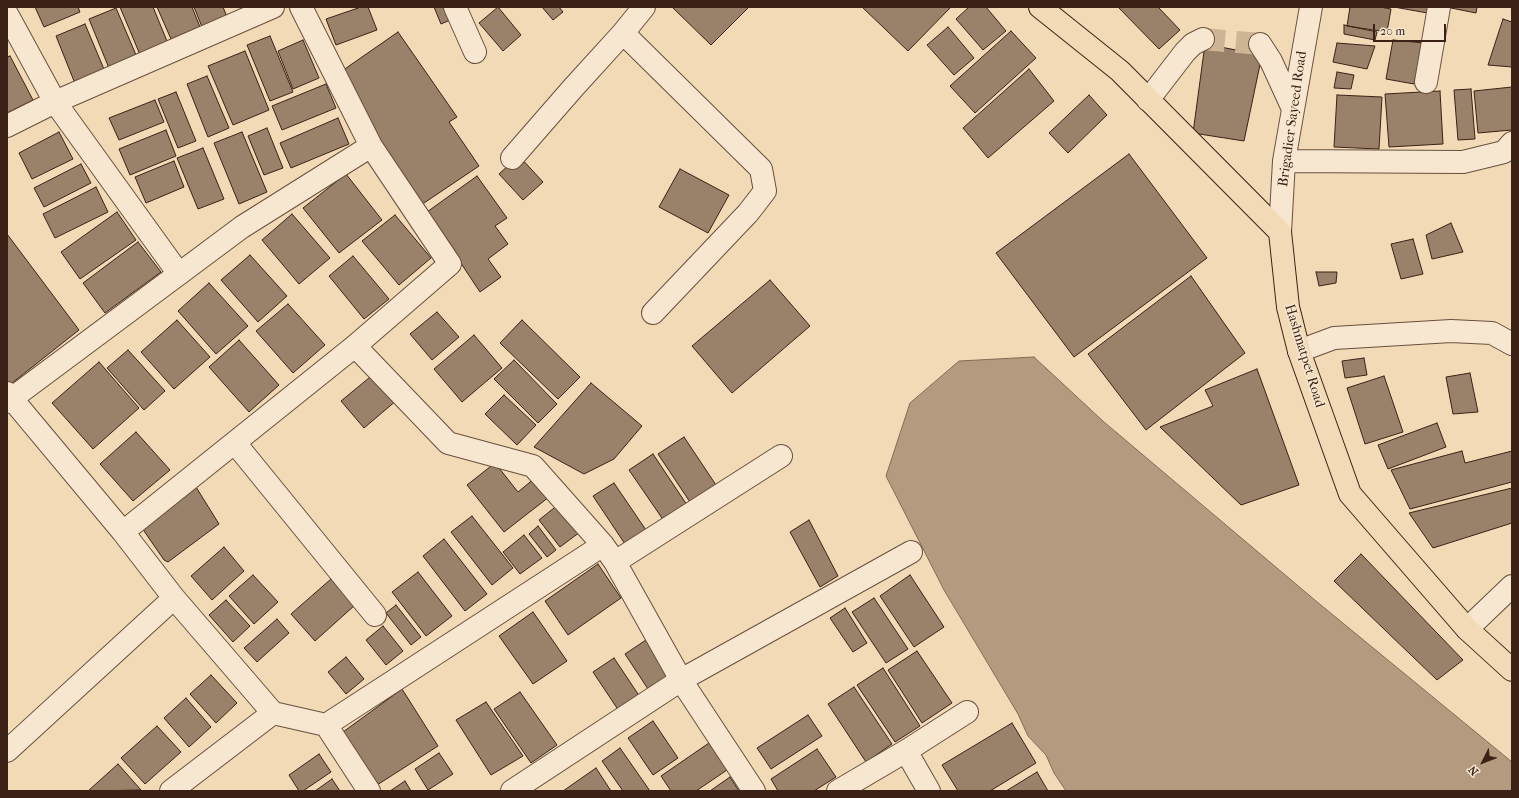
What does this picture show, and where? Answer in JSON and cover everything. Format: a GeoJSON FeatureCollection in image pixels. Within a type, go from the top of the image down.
{"type":"FeatureCollection","features":[{"type":"Feature","properties":{"kind":"main road"},"geometry":{"type":"LineString","coordinates":[[1040,7],[1120,71],[1280,232]]}},
{"type":"Feature","properties":{"kind":"main road","name":"Hashmatpet Road"},"geometry":{"type":"LineString","coordinates":[[1280,232],[1288,307],[1299,350],[1350,494],[1467,629],[1512,670]]}},
{"type":"Feature","properties":{"kind":"street"},"geometry":{"type":"LineString","coordinates":[[7,126],[55,102],[273,7]]}},
{"type":"Feature","properties":{"kind":"street"},"geometry":{"type":"LineString","coordinates":[[123,532],[235,444],[355,346],[450,264],[371,146],[301,7]]}},
{"type":"Feature","properties":{"kind":"street"},"geometry":{"type":"LineString","coordinates":[[455,7],[475,52]]}},
{"type":"Feature","properties":{"kind":"street"},"geometry":{"type":"LineString","coordinates":[[512,158],[623,33],[644,7]]}},
{"type":"Feature","properties":{"kind":"street","name":"Brigadier Sayeed Road"},"geometry":{"type":"LineString","coordinates":[[1280,232],[1284,161],[1311,7]]}},
{"type":"Feature","properties":{"kind":"street"},"geometry":{"type":"LineString","coordinates":[[1426,82],[1440,7]]}},
{"type":"Feature","properties":{"kind":"street"},"geometry":{"type":"LineString","coordinates":[[7,14],[55,102],[179,274]]}},
{"type":"Feature","properties":{"kind":"street"},"geometry":{"type":"LineString","coordinates":[[623,33],[761,169],[765,191],[748,213],[653,313]]}},
{"type":"Feature","properties":{"kind":"street"},"geometry":{"type":"LineString","coordinates":[[1148,100],[1185,52],[1193,44],[1202,39]]}},
{"type":"Feature","properties":{"kind":"street"},"geometry":{"type":"LineString","coordinates":[[1260,44],[1272,61],[1293,109]]}},
{"type":"Feature","properties":{"kind":"street"},"geometry":{"type":"LineString","coordinates":[[1284,161],[1463,162],[1504,152],[1512,143]]}},
{"type":"Feature","properties":{"kind":"street"},"geometry":{"type":"LineString","coordinates":[[371,146],[242,227],[8,398],[123,532],[174,598],[273,713],[326,725],[609,553],[781,456]]}},
{"type":"Feature","properties":{"kind":"street"},"geometry":{"type":"LineString","coordinates":[[1299,350],[1334,338],[1451,331],[1492,333],[1512,344]]}},
{"type":"Feature","properties":{"kind":"street"},"geometry":{"type":"LineString","coordinates":[[355,346],[448,443],[533,466],[609,553],[681,680],[754,791]]}},
{"type":"Feature","properties":{"kind":"street"},"geometry":{"type":"LineString","coordinates":[[235,444],[375,615]]}},
{"type":"Feature","properties":{"kind":"street"},"geometry":{"type":"LineString","coordinates":[[512,791],[681,680],[911,552]]}},
{"type":"Feature","properties":{"kind":"street"},"geometry":{"type":"LineString","coordinates":[[1467,629],[1512,586]]}},
{"type":"Feature","properties":{"kind":"street"},"geometry":{"type":"LineString","coordinates":[[7,751],[174,598]]}},
{"type":"Feature","properties":{"kind":"street"},"geometry":{"type":"LineString","coordinates":[[838,791],[968,712]]}},
{"type":"Feature","properties":{"kind":"street"},"geometry":{"type":"LineString","coordinates":[[171,791],[273,713]]}},
{"type":"Feature","properties":{"kind":"street"},"geometry":{"type":"LineString","coordinates":[[326,725],[369,791]]}},
{"type":"Feature","properties":{"kind":"street"},"geometry":{"type":"LineString","coordinates":[[906,751],[929,791]]}},
{"type":"Feature","properties":{"kind":"shaded area"},"geometry":{"type":"Polygon","coordinates":[[[1034,357],[1104,422],[1316,601],[1512,762],[1512,791],[1066,791],[1054,773],[1046,755],[1028,736],[1018,714],[944,590],[886,476],[910,403],[959,361],[1034,357]]]}},
{"type":"Feature","properties":{"kind":"building"},"geometry":{"type":"Polygon","coordinates":[[[35,7],[78,7],[80,12],[44,27],[35,7]]]}},
{"type":"Feature","properties":{"kind":"building"},"geometry":{"type":"Polygon","coordinates":[[[120,7],[153,7],[169,46],[141,57],[120,7]]]}},
{"type":"Feature","properties":{"kind":"building"},"geometry":{"type":"Polygon","coordinates":[[[157,7],[192,7],[200,27],[171,39],[157,7]]]}},
{"type":"Feature","properties":{"kind":"building"},"geometry":{"type":"Polygon","coordinates":[[[194,7],[223,7],[227,17],[202,27],[194,7]]]}},
{"type":"Feature","properties":{"kind":"building"},"geometry":{"type":"Polygon","coordinates":[[[361,7],[368,7],[377,30],[336,45],[326,19],[361,7]]]}},
{"type":"Feature","properties":{"kind":"building"},"geometry":{"type":"Polygon","coordinates":[[[434,7],[450,7],[455,18],[441,24],[434,7]]]}},
{"type":"Feature","properties":{"kind":"building"},"geometry":{"type":"Polygon","coordinates":[[[498,7],[521,35],[503,51],[479,23],[498,7]]]}},
{"type":"Feature","properties":{"kind":"building"},"geometry":{"type":"Polygon","coordinates":[[[542,7],[559,7],[563,12],[553,20],[542,7]]]}},
{"type":"Feature","properties":{"kind":"building"},"geometry":{"type":"Polygon","coordinates":[[[672,7],[749,7],[711,45],[672,7]]]}},
{"type":"Feature","properties":{"kind":"building"},"geometry":{"type":"Polygon","coordinates":[[[862,7],[951,7],[908,51],[862,7]]]}},
{"type":"Feature","properties":{"kind":"building"},"geometry":{"type":"Polygon","coordinates":[[[969,7],[986,7],[1006,31],[983,50],[956,19],[969,7]]]}},
{"type":"Feature","properties":{"kind":"building"},"geometry":{"type":"Polygon","coordinates":[[[1118,7],[1158,7],[1180,30],[1159,49],[1118,7]]]}},
{"type":"Feature","properties":{"kind":"building"},"geometry":{"type":"Polygon","coordinates":[[[1350,7],[1380,7],[1391,9],[1387,32],[1347,26],[1350,7]]]}},
{"type":"Feature","properties":{"kind":"building"},"geometry":{"type":"Polygon","coordinates":[[[1394,7],[1434,7],[1433,14],[1394,7]]]}},
{"type":"Feature","properties":{"kind":"building"},"geometry":{"type":"Polygon","coordinates":[[[1451,7],[1477,7],[1476,13],[1451,7]]]}},
{"type":"Feature","properties":{"kind":"building"},"geometry":{"type":"Polygon","coordinates":[[[116,8],[139,62],[111,73],[89,19],[116,8]]]}},
{"type":"Feature","properties":{"kind":"building"},"geometry":{"type":"Polygon","coordinates":[[[1503,19],[1512,22],[1512,67],[1488,65],[1503,19]]]}},
{"type":"Feature","properties":{"kind":"building"},"geometry":{"type":"Polygon","coordinates":[[[85,24],[106,74],[76,86],[56,36],[85,24]]]}},
{"type":"Feature","properties":{"kind":"building"},"geometry":{"type":"Polygon","coordinates":[[[1344,25],[1377,32],[1375,40],[1344,34],[1344,25]]]}},
{"type":"Feature","properties":{"kind":"building"},"geometry":{"type":"Polygon","coordinates":[[[948,27],[974,58],[954,75],[927,45],[948,27]]]}},
{"type":"Feature","properties":{"kind":"building"},"geometry":{"type":"Polygon","coordinates":[[[1011,31],[1036,58],[975,113],[950,86],[1011,31]]]}},
{"type":"Feature","properties":{"kind":"building"},"geometry":{"type":"Polygon","coordinates":[[[398,32],[457,117],[449,122],[479,166],[421,205],[353,106],[339,73],[398,32]]]}},
{"type":"Feature","properties":{"kind":"building"},"geometry":{"type":"Polygon","coordinates":[[[270,36],[293,92],[270,101],[247,45],[270,36]]]}},
{"type":"Feature","properties":{"kind":"building"},"geometry":{"type":"Polygon","coordinates":[[[303,40],[319,78],[293,89],[278,51],[303,40]]]}},
{"type":"Feature","properties":{"kind":"building"},"geometry":{"type":"Polygon","coordinates":[[[1393,40],[1424,43],[1414,84],[1386,79],[1393,40]]]}},
{"type":"Feature","properties":{"kind":"building"},"geometry":{"type":"Polygon","coordinates":[[[1337,43],[1375,46],[1367,69],[1333,62],[1337,43]]]}},
{"type":"Feature","properties":{"kind":"building"},"geometry":{"type":"Polygon","coordinates":[[[1205,44],[1262,55],[1244,141],[1193,133],[1205,44]]]}},
{"type":"Feature","properties":{"kind":"building"},"geometry":{"type":"Polygon","coordinates":[[[245,51],[269,110],[233,125],[208,66],[245,51]]]}},
{"type":"Feature","properties":{"kind":"building"},"geometry":{"type":"Polygon","coordinates":[[[10,56],[33,100],[7,113],[7,57],[10,56]]]}},
{"type":"Feature","properties":{"kind":"building"},"geometry":{"type":"Polygon","coordinates":[[[1029,69],[1054,101],[988,158],[963,128],[1029,69]]]}},
{"type":"Feature","properties":{"kind":"building"},"geometry":{"type":"Polygon","coordinates":[[[1337,72],[1354,75],[1351,89],[1334,88],[1337,72]]]}},
{"type":"Feature","properties":{"kind":"building"},"geometry":{"type":"Polygon","coordinates":[[[207,76],[229,128],[208,137],[187,84],[207,76]]]}},
{"type":"Feature","properties":{"kind":"building"},"geometry":{"type":"Polygon","coordinates":[[[326,84],[336,108],[282,130],[272,106],[326,84]]]}},
{"type":"Feature","properties":{"kind":"building"},"geometry":{"type":"Polygon","coordinates":[[[1512,87],[1512,130],[1478,133],[1474,91],[1512,87]]]}},
{"type":"Feature","properties":{"kind":"building"},"geometry":{"type":"Polygon","coordinates":[[[1471,89],[1475,139],[1458,140],[1454,90],[1471,89]]]}},
{"type":"Feature","properties":{"kind":"building"},"geometry":{"type":"Polygon","coordinates":[[[1440,91],[1443,144],[1389,147],[1385,94],[1440,91]]]}},
{"type":"Feature","properties":{"kind":"building"},"geometry":{"type":"Polygon","coordinates":[[[176,92],[196,141],[178,148],[158,99],[176,92]]]}},
{"type":"Feature","properties":{"kind":"building"},"geometry":{"type":"Polygon","coordinates":[[[1089,95],[1107,115],[1068,153],[1049,133],[1089,95]]]}},
{"type":"Feature","properties":{"kind":"building"},"geometry":{"type":"Polygon","coordinates":[[[1337,95],[1382,97],[1379,149],[1334,147],[1337,95]]]}},
{"type":"Feature","properties":{"kind":"building"},"geometry":{"type":"Polygon","coordinates":[[[155,100],[164,122],[119,140],[109,118],[155,100]]]}},
{"type":"Feature","properties":{"kind":"building"},"geometry":{"type":"Polygon","coordinates":[[[338,118],[349,144],[291,168],[280,143],[338,118]]]}},
{"type":"Feature","properties":{"kind":"building"},"geometry":{"type":"Polygon","coordinates":[[[267,128],[283,168],[264,175],[248,136],[267,128]]]}},
{"type":"Feature","properties":{"kind":"building"},"geometry":{"type":"Polygon","coordinates":[[[166,130],[176,156],[130,175],[119,149],[166,130]]]}},
{"type":"Feature","properties":{"kind":"building"},"geometry":{"type":"Polygon","coordinates":[[[59,132],[73,159],[32,179],[19,153],[59,132]]]}},
{"type":"Feature","properties":{"kind":"building"},"geometry":{"type":"Polygon","coordinates":[[[242,132],[267,192],[239,204],[214,143],[242,132]]]}},
{"type":"Feature","properties":{"kind":"building"},"geometry":{"type":"Polygon","coordinates":[[[203,148],[224,199],[198,209],[177,158],[203,148]]]}},
{"type":"Feature","properties":{"kind":"building"},"geometry":{"type":"Polygon","coordinates":[[[1129,154],[1207,258],[1074,357],[996,253],[1129,154]]]}},
{"type":"Feature","properties":{"kind":"building"},"geometry":{"type":"Polygon","coordinates":[[[519,156],[543,182],[523,200],[499,174],[519,156]]]}},
{"type":"Feature","properties":{"kind":"building"},"geometry":{"type":"Polygon","coordinates":[[[174,161],[184,187],[146,203],[135,177],[174,161]]]}},
{"type":"Feature","properties":{"kind":"building"},"geometry":{"type":"Polygon","coordinates":[[[81,164],[91,183],[44,207],[34,188],[81,164]]]}},
{"type":"Feature","properties":{"kind":"building"},"geometry":{"type":"Polygon","coordinates":[[[680,169],[729,195],[708,233],[659,207],[680,169]]]}},
{"type":"Feature","properties":{"kind":"building"},"geometry":{"type":"Polygon","coordinates":[[[346,174],[382,220],[339,253],[303,208],[346,174]]]}},
{"type":"Feature","properties":{"kind":"building"},"geometry":{"type":"Polygon","coordinates":[[[477,176],[507,218],[495,226],[508,244],[488,259],[501,277],[480,292],[427,212],[477,176]]]}},
{"type":"Feature","properties":{"kind":"building"},"geometry":{"type":"Polygon","coordinates":[[[96,187],[108,212],[55,238],[43,214],[96,187]]]}},
{"type":"Feature","properties":{"kind":"building"},"geometry":{"type":"Polygon","coordinates":[[[117,212],[136,240],[80,279],[61,252],[117,212]]]}},
{"type":"Feature","properties":{"kind":"building"},"geometry":{"type":"Polygon","coordinates":[[[292,214],[330,258],[299,284],[262,240],[292,214]]]}},
{"type":"Feature","properties":{"kind":"building"},"geometry":{"type":"Polygon","coordinates":[[[395,215],[431,258],[399,285],[362,241],[395,215]]]}},
{"type":"Feature","properties":{"kind":"building"},"geometry":{"type":"Polygon","coordinates":[[[1451,223],[1463,252],[1432,259],[1426,235],[1451,223]]]}},
{"type":"Feature","properties":{"kind":"building"},"geometry":{"type":"Polygon","coordinates":[[[7,234],[79,330],[7,387],[7,234]]]}},
{"type":"Feature","properties":{"kind":"building"},"geometry":{"type":"Polygon","coordinates":[[[1413,239],[1423,274],[1401,279],[1391,244],[1413,239]]]}},
{"type":"Feature","properties":{"kind":"building"},"geometry":{"type":"Polygon","coordinates":[[[138,242],[161,272],[105,313],[83,283],[138,242]]]}},
{"type":"Feature","properties":{"kind":"building"},"geometry":{"type":"Polygon","coordinates":[[[250,255],[287,296],[258,322],[221,280],[250,255]]]}},
{"type":"Feature","properties":{"kind":"building"},"geometry":{"type":"Polygon","coordinates":[[[353,256],[389,299],[364,319],[329,276],[353,256]]]}},
{"type":"Feature","properties":{"kind":"building"},"geometry":{"type":"Polygon","coordinates":[[[1316,272],[1337,272],[1336,283],[1319,286],[1316,272]]]}},
{"type":"Feature","properties":{"kind":"building"},"geometry":{"type":"Polygon","coordinates":[[[1191,276],[1245,353],[1146,430],[1088,354],[1191,276]]]}},
{"type":"Feature","properties":{"kind":"building"},"geometry":{"type":"Polygon","coordinates":[[[770,280],[810,326],[732,393],[692,346],[770,280]]]}},
{"type":"Feature","properties":{"kind":"building"},"geometry":{"type":"Polygon","coordinates":[[[209,283],[248,326],[216,354],[178,311],[209,283]]]}},
{"type":"Feature","properties":{"kind":"building"},"geometry":{"type":"Polygon","coordinates":[[[288,304],[325,345],[293,373],[256,331],[288,304]]]}},
{"type":"Feature","properties":{"kind":"building"},"geometry":{"type":"Polygon","coordinates":[[[437,312],[459,337],[432,360],[410,334],[437,312]]]}},
{"type":"Feature","properties":{"kind":"building"},"geometry":{"type":"Polygon","coordinates":[[[177,320],[210,357],[174,389],[141,352],[177,320]]]}},
{"type":"Feature","properties":{"kind":"building"},"geometry":{"type":"Polygon","coordinates":[[[522,320],[580,377],[558,399],[500,343],[522,320]]]}},
{"type":"Feature","properties":{"kind":"building"},"geometry":{"type":"Polygon","coordinates":[[[474,335],[502,368],[462,402],[434,369],[474,335]]]}},
{"type":"Feature","properties":{"kind":"building"},"geometry":{"type":"Polygon","coordinates":[[[239,340],[279,385],[249,412],[209,367],[239,340]]]}},
{"type":"Feature","properties":{"kind":"building"},"geometry":{"type":"Polygon","coordinates":[[[128,350],[165,391],[144,410],[107,368],[128,350]]]}},
{"type":"Feature","properties":{"kind":"building"},"geometry":{"type":"Polygon","coordinates":[[[1364,358],[1367,375],[1345,378],[1342,361],[1364,358]]]}},
{"type":"Feature","properties":{"kind":"building"},"geometry":{"type":"Polygon","coordinates":[[[514,360],[557,404],[538,423],[494,379],[514,360]]]}},
{"type":"Feature","properties":{"kind":"building"},"geometry":{"type":"Polygon","coordinates":[[[99,362],[139,408],[93,449],[52,403],[99,362]]]}},
{"type":"Feature","properties":{"kind":"building"},"geometry":{"type":"Polygon","coordinates":[[[1257,369],[1299,485],[1241,505],[1160,427],[1213,406],[1205,390],[1257,369]]]}},
{"type":"Feature","properties":{"kind":"building"},"geometry":{"type":"Polygon","coordinates":[[[375,373],[397,400],[364,428],[341,401],[375,373]]]}},
{"type":"Feature","properties":{"kind":"building"},"geometry":{"type":"Polygon","coordinates":[[[1470,373],[1478,412],[1453,414],[1446,377],[1470,373]]]}},
{"type":"Feature","properties":{"kind":"building"},"geometry":{"type":"Polygon","coordinates":[[[1384,376],[1403,432],[1365,444],[1347,388],[1384,376]]]}},
{"type":"Feature","properties":{"kind":"building"},"geometry":{"type":"Polygon","coordinates":[[[591,383],[642,426],[614,459],[584,474],[534,447],[591,383]]]}},
{"type":"Feature","properties":{"kind":"building"},"geometry":{"type":"Polygon","coordinates":[[[504,395],[536,425],[517,445],[485,414],[504,395]]]}},
{"type":"Feature","properties":{"kind":"building"},"geometry":{"type":"Polygon","coordinates":[[[1437,423],[1446,447],[1388,469],[1378,445],[1437,423]]]}},
{"type":"Feature","properties":{"kind":"building"},"geometry":{"type":"Polygon","coordinates":[[[136,432],[170,470],[133,501],[100,464],[136,432]]]}},
{"type":"Feature","properties":{"kind":"building"},"geometry":{"type":"Polygon","coordinates":[[[684,437],[718,488],[692,505],[658,454],[684,437]]]}},
{"type":"Feature","properties":{"kind":"building"},"geometry":{"type":"Polygon","coordinates":[[[1462,451],[1465,463],[1512,451],[1512,482],[1410,509],[1391,470],[1462,451]]]}},
{"type":"Feature","properties":{"kind":"building"},"geometry":{"type":"Polygon","coordinates":[[[653,454],[687,505],[664,521],[629,470],[653,454]]]}},
{"type":"Feature","properties":{"kind":"building"},"geometry":{"type":"Polygon","coordinates":[[[495,463],[518,492],[535,478],[549,497],[504,532],[467,485],[495,463]]]}},
{"type":"Feature","properties":{"kind":"building"},"geometry":{"type":"Polygon","coordinates":[[[614,483],[648,533],[627,547],[593,496],[614,483]]]}},
{"type":"Feature","properties":{"kind":"building"},"geometry":{"type":"Polygon","coordinates":[[[196,487],[219,524],[168,562],[164,560],[142,528],[196,487]]]}},
{"type":"Feature","properties":{"kind":"building"},"geometry":{"type":"Polygon","coordinates":[[[1512,488],[1512,523],[1433,548],[1409,513],[1512,488]]]}},
{"type":"Feature","properties":{"kind":"building"},"geometry":{"type":"Polygon","coordinates":[[[559,504],[580,532],[560,547],[539,520],[559,504]]]}},
{"type":"Feature","properties":{"kind":"building"},"geometry":{"type":"Polygon","coordinates":[[[472,516],[513,568],[492,585],[451,532],[472,516]]]}},
{"type":"Feature","properties":{"kind":"building"},"geometry":{"type":"Polygon","coordinates":[[[809,520],[838,576],[820,587],[790,532],[809,520]]]}},
{"type":"Feature","properties":{"kind":"building"},"geometry":{"type":"Polygon","coordinates":[[[538,526],[556,550],[547,557],[529,534],[538,526]]]}},
{"type":"Feature","properties":{"kind":"building"},"geometry":{"type":"Polygon","coordinates":[[[524,535],[542,558],[520,574],[503,552],[524,535]]]}},
{"type":"Feature","properties":{"kind":"building"},"geometry":{"type":"Polygon","coordinates":[[[444,539],[487,594],[465,611],[423,556],[444,539]]]}},
{"type":"Feature","properties":{"kind":"building"},"geometry":{"type":"Polygon","coordinates":[[[224,547],[244,571],[212,600],[191,576],[224,547]]]}},
{"type":"Feature","properties":{"kind":"building"},"geometry":{"type":"Polygon","coordinates":[[[1361,554],[1463,660],[1437,680],[1334,581],[1361,554]]]}},
{"type":"Feature","properties":{"kind":"building"},"geometry":{"type":"Polygon","coordinates":[[[598,564],[621,598],[568,635],[545,601],[598,564]]]}},
{"type":"Feature","properties":{"kind":"building"},"geometry":{"type":"Polygon","coordinates":[[[418,572],[452,616],[426,636],[392,592],[418,572]]]}},
{"type":"Feature","properties":{"kind":"building"},"geometry":{"type":"Polygon","coordinates":[[[253,575],[278,602],[254,624],[229,596],[253,575]]]}},
{"type":"Feature","properties":{"kind":"building"},"geometry":{"type":"Polygon","coordinates":[[[910,575],[944,627],[914,647],[880,596],[910,575]]]}},
{"type":"Feature","properties":{"kind":"building"},"geometry":{"type":"Polygon","coordinates":[[[331,579],[355,605],[315,641],[291,614],[331,579]]]}},
{"type":"Feature","properties":{"kind":"building"},"geometry":{"type":"Polygon","coordinates":[[[874,598],[908,649],[886,663],[852,612],[874,598]]]}},
{"type":"Feature","properties":{"kind":"building"},"geometry":{"type":"Polygon","coordinates":[[[226,600],[250,626],[233,642],[209,615],[226,600]]]}},
{"type":"Feature","properties":{"kind":"building"},"geometry":{"type":"Polygon","coordinates":[[[396,605],[421,637],[411,645],[386,613],[396,605]]]}},
{"type":"Feature","properties":{"kind":"building"},"geometry":{"type":"Polygon","coordinates":[[[845,608],[867,643],[853,652],[830,618],[845,608]]]}},
{"type":"Feature","properties":{"kind":"building"},"geometry":{"type":"Polygon","coordinates":[[[533,612],[567,661],[533,684],[499,636],[533,612]]]}},
{"type":"Feature","properties":{"kind":"building"},"geometry":{"type":"Polygon","coordinates":[[[277,619],[289,633],[257,662],[244,648],[277,619]]]}},
{"type":"Feature","properties":{"kind":"building"},"geometry":{"type":"Polygon","coordinates":[[[383,626],[403,651],[386,665],[366,640],[383,626]]]}},
{"type":"Feature","properties":{"kind":"building"},"geometry":{"type":"Polygon","coordinates":[[[649,638],[674,676],[650,692],[625,654],[649,638]]]}},
{"type":"Feature","properties":{"kind":"building"},"geometry":{"type":"Polygon","coordinates":[[[917,651],[952,703],[922,723],[888,670],[917,651]]]}},
{"type":"Feature","properties":{"kind":"building"},"geometry":{"type":"Polygon","coordinates":[[[346,657],[364,679],[346,694],[328,672],[346,657]]]}},
{"type":"Feature","properties":{"kind":"building"},"geometry":{"type":"Polygon","coordinates":[[[614,658],[640,697],[619,711],[593,672],[614,658]]]}},
{"type":"Feature","properties":{"kind":"building"},"geometry":{"type":"Polygon","coordinates":[[[883,668],[920,726],[895,742],[857,685],[883,668]]]}},
{"type":"Feature","properties":{"kind":"building"},"geometry":{"type":"Polygon","coordinates":[[[211,675],[237,703],[216,723],[190,694],[211,675]]]}},
{"type":"Feature","properties":{"kind":"building"},"geometry":{"type":"Polygon","coordinates":[[[854,687],[892,744],[866,762],[828,704],[854,687]]]}},
{"type":"Feature","properties":{"kind":"building"},"geometry":{"type":"Polygon","coordinates":[[[402,689],[438,746],[377,785],[343,732],[402,689]]]}},
{"type":"Feature","properties":{"kind":"building"},"geometry":{"type":"Polygon","coordinates":[[[520,692],[557,745],[531,763],[494,709],[520,692]]]}},
{"type":"Feature","properties":{"kind":"building"},"geometry":{"type":"Polygon","coordinates":[[[186,698],[211,727],[189,747],[164,718],[186,698]]]}},
{"type":"Feature","properties":{"kind":"building"},"geometry":{"type":"Polygon","coordinates":[[[486,702],[523,756],[491,775],[456,720],[486,702]]]}},
{"type":"Feature","properties":{"kind":"building"},"geometry":{"type":"Polygon","coordinates":[[[808,715],[822,736],[771,769],[757,748],[808,715]]]}},
{"type":"Feature","properties":{"kind":"building"},"geometry":{"type":"Polygon","coordinates":[[[653,721],[678,758],[653,775],[628,738],[653,721]]]}},
{"type":"Feature","properties":{"kind":"building"},"geometry":{"type":"Polygon","coordinates":[[[1012,723],[1036,763],[990,791],[958,791],[942,765],[1012,723]]]}},
{"type":"Feature","properties":{"kind":"building"},"geometry":{"type":"Polygon","coordinates":[[[157,726],[181,752],[145,784],[121,758],[157,726]]]}},
{"type":"Feature","properties":{"kind":"building"},"geometry":{"type":"Polygon","coordinates":[[[709,743],[727,770],[696,791],[671,791],[661,776],[709,743]]]}},
{"type":"Feature","properties":{"kind":"building"},"geometry":{"type":"Polygon","coordinates":[[[620,748],[650,791],[623,791],[602,761],[620,748]]]}},
{"type":"Feature","properties":{"kind":"building"},"geometry":{"type":"Polygon","coordinates":[[[817,749],[836,777],[814,791],[778,791],[771,779],[817,749]]]}},
{"type":"Feature","properties":{"kind":"building"},"geometry":{"type":"Polygon","coordinates":[[[439,753],[453,774],[428,790],[415,769],[439,753]]]}},
{"type":"Feature","properties":{"kind":"building"},"geometry":{"type":"Polygon","coordinates":[[[319,754],[331,772],[303,791],[299,791],[289,775],[319,754]]]}},
{"type":"Feature","properties":{"kind":"building"},"geometry":{"type":"Polygon","coordinates":[[[118,764],[141,790],[88,791],[118,764]]]}},
{"type":"Feature","properties":{"kind":"building"},"geometry":{"type":"Polygon","coordinates":[[[596,768],[611,791],[563,791],[596,768]]]}},
{"type":"Feature","properties":{"kind":"building"},"geometry":{"type":"Polygon","coordinates":[[[1037,772],[1048,791],[1006,791],[1037,772]]]}},
{"type":"Feature","properties":{"kind":"building"},"geometry":{"type":"Polygon","coordinates":[[[730,777],[739,791],[710,791],[730,777]]]}},
{"type":"Feature","properties":{"kind":"building"},"geometry":{"type":"Polygon","coordinates":[[[332,779],[340,791],[315,791],[332,779]]]}},
{"type":"Feature","properties":{"kind":"building"},"geometry":{"type":"Polygon","coordinates":[[[405,781],[411,791],[390,791],[405,781]]]}},
{"type":"Feature","properties":{"kind":"tunnel"},"geometry":{"type":"LineString","coordinates":[[1203,39],[1260,44]]}}]}
